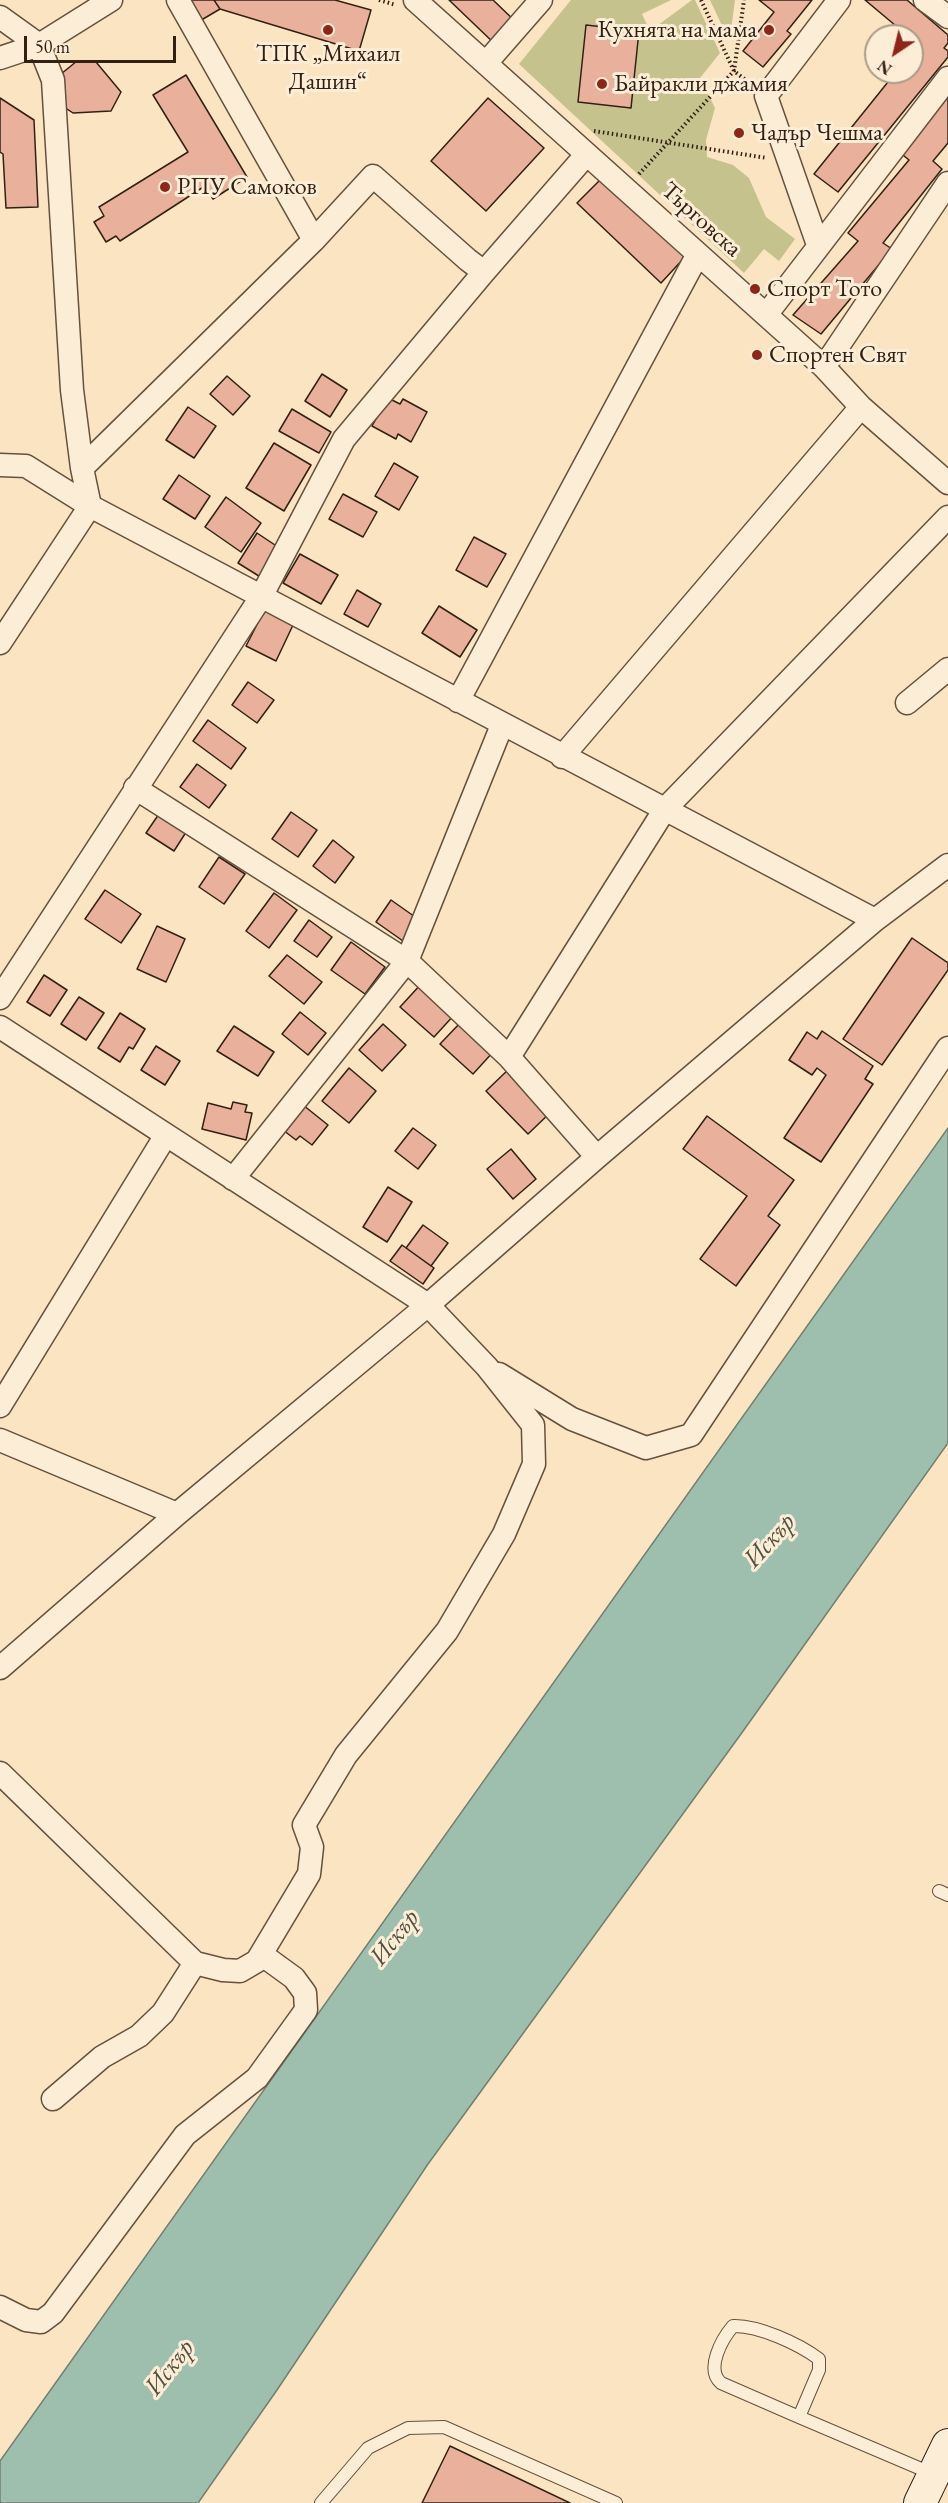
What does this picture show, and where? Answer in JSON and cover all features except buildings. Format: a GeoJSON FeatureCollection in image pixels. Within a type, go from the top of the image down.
{"type":"FeatureCollection","features":[{"type":"Feature","properties":{"kind":"main road"},"geometry":{"type":"LineString","coordinates":[[920,2503],[948,2445]]}},
{"type":"Feature","properties":{"kind":"street"},"geometry":{"type":"LineString","coordinates":[[0,57],[39,45],[111,0]]}},
{"type":"Feature","properties":{"kind":"street"},"geometry":{"type":"LineString","coordinates":[[178,0],[314,240]]}},
{"type":"Feature","properties":{"kind":"street"},"geometry":{"type":"LineString","coordinates":[[486,63],[541,0]]}},
{"type":"Feature","properties":{"kind":"street"},"geometry":{"type":"LineString","coordinates":[[818,245],[766,96],[839,0]]}},
{"type":"Feature","properties":{"kind":"street"},"geometry":{"type":"LineString","coordinates":[[925,0],[948,17]]}},
{"type":"Feature","properties":{"kind":"street","name":"Търговска"},"geometry":{"type":"LineString","coordinates":[[409,4],[486,63],[824,367],[861,406],[948,483]]}},
{"type":"Feature","properties":{"kind":"street"},"geometry":{"type":"LineString","coordinates":[[0,17],[39,45],[53,80],[72,390],[82,468],[90,506],[0,643]]}},
{"type":"Feature","properties":{"kind":"street"},"geometry":{"type":"LineString","coordinates":[[766,315],[948,78]]}},
{"type":"Feature","properties":{"kind":"street"},"geometry":{"type":"LineString","coordinates":[[0,998],[261,597],[344,439],[586,155]]}},
{"type":"Feature","properties":{"kind":"street"},"geometry":{"type":"LineString","coordinates":[[82,468],[314,240],[373,176],[484,272]]}},
{"type":"Feature","properties":{"kind":"street"},"geometry":{"type":"LineString","coordinates":[[824,367],[948,183]]}},
{"type":"Feature","properties":{"kind":"street"},"geometry":{"type":"LineString","coordinates":[[458,701],[698,254]]}},
{"type":"Feature","properties":{"kind":"street"},"geometry":{"type":"LineString","coordinates":[[562,757],[861,406]]}},
{"type":"Feature","properties":{"kind":"street"},"geometry":{"type":"LineString","coordinates":[[0,465],[26,466],[90,506],[562,757],[875,920]]}},
{"type":"Feature","properties":{"kind":"street"},"geometry":{"type":"LineString","coordinates":[[509,1057],[665,809],[948,517]]}},
{"type":"Feature","properties":{"kind":"street"},"geometry":{"type":"LineString","coordinates":[[907,703],[948,669]]}},
{"type":"Feature","properties":{"kind":"street"},"geometry":{"type":"LineString","coordinates":[[233,1179],[407,961],[502,725]]}},
{"type":"Feature","properties":{"kind":"street"},"geometry":{"type":"LineString","coordinates":[[135,788],[407,961],[509,1057],[597,1157]]}},
{"type":"Feature","properties":{"kind":"street"},"geometry":{"type":"LineString","coordinates":[[0,1668],[177,1514],[428,1305],[597,1157],[875,920],[944,875]]}},
{"type":"Feature","properties":{"kind":"street"},"geometry":{"type":"LineString","coordinates":[[0,1027],[428,1305],[487,1367],[533,1425],[534,1464],[504,1534],[447,1631],[346,1755],[304,1825],[312,1847],[309,1874],[257,1962],[240,1971],[223,1970],[195,1963],[0,1773]]}},
{"type":"Feature","properties":{"kind":"street"},"geometry":{"type":"LineString","coordinates":[[487,1367],[572,1419],[646,1448],[692,1435],[948,1048]]}},
{"type":"Feature","properties":{"kind":"street"},"geometry":{"type":"LineString","coordinates":[[0,1406],[166,1135]]}},
{"type":"Feature","properties":{"kind":"street"},"geometry":{"type":"LineString","coordinates":[[0,1440],[177,1514]]}},
{"type":"Feature","properties":{"kind":"street"},"geometry":{"type":"LineString","coordinates":[[0,2307],[26,2320],[41,2322],[53,2313],[185,2135],[257,2078],[306,2010],[305,1993],[294,1978],[261,1954]]}},
{"type":"Feature","properties":{"kind":"street"},"geometry":{"type":"LineString","coordinates":[[53,2099],[102,2057],[139,2036],[163,2013],[195,1963]]}},
{"type":"Feature","properties":{"kind":"lane"},"geometry":{"type":"LineString","coordinates":[[799,2417],[819,2370],[819,2359],[806,2349],[746,2325],[733,2326],[725,2336],[713,2370],[716,2379],[721,2383],[799,2417],[934,2475]]}},
{"type":"Feature","properties":{"kind":"lane"},"geometry":{"type":"LineString","coordinates":[[321,2503],[369,2448],[408,2428],[444,2427],[616,2503]]}},
{"type":"Feature","properties":{"kind":"path"},"geometry":{"type":"LineString","coordinates":[[379,0],[409,4]]}},
{"type":"Feature","properties":{"kind":"path"},"geometry":{"type":"LineString","coordinates":[[701,0],[734,71]]}},
{"type":"Feature","properties":{"kind":"path"},"geometry":{"type":"LineString","coordinates":[[625,189],[734,71],[744,0]]}},
{"type":"Feature","properties":{"kind":"path"},"geometry":{"type":"LineString","coordinates":[[554,125],[789,162]]}},
{"type":"Feature","properties":{"kind":"shaded area"},"geometry":{"type":"Polygon","coordinates":[[[571,0],[671,0],[642,14],[650,31],[695,0],[720,53],[700,78],[715,108],[706,140],[707,157],[733,165],[749,178],[766,217],[795,239],[779,261],[764,249],[744,273],[519,64],[571,0]]]}},
{"type":"Feature","properties":{"kind":"shaded area"},"geometry":{"type":"Polygon","coordinates":[[[710,0],[735,0],[731,30],[725,32],[710,0]]]}},
{"type":"Feature","properties":{"kind":"water","name":"Искър"},"geometry":{"type":"Polygon","coordinates":[[[948,1128],[948,1443],[741,1734],[428,2164],[277,2390],[198,2503],[0,2503],[0,2461],[948,1128]]]}},
{"type":"Feature","properties":{"kind":"place","name":"ТПК „Михаил Дашин“"},"geometry":{"type":"Point","coordinates":[328,30]}},
{"type":"Feature","properties":{"kind":"place","name":"Кухнята на мама"},"geometry":{"type":"Point","coordinates":[769,30]}},
{"type":"Feature","properties":{"kind":"place","name":"Байракли джамия"},"geometry":{"type":"Point","coordinates":[602,84]}},
{"type":"Feature","properties":{"kind":"place","name":"Чадър Чешма"},"geometry":{"type":"Point","coordinates":[739,133]}},
{"type":"Feature","properties":{"kind":"place","name":"РПУ Самоков"},"geometry":{"type":"Point","coordinates":[165,187]}},
{"type":"Feature","properties":{"kind":"place","name":"Спорт Тото"},"geometry":{"type":"Point","coordinates":[755,289]}},
{"type":"Feature","properties":{"kind":"place","name":"Спортен Свят"},"geometry":{"type":"Point","coordinates":[757,355]}}]}
